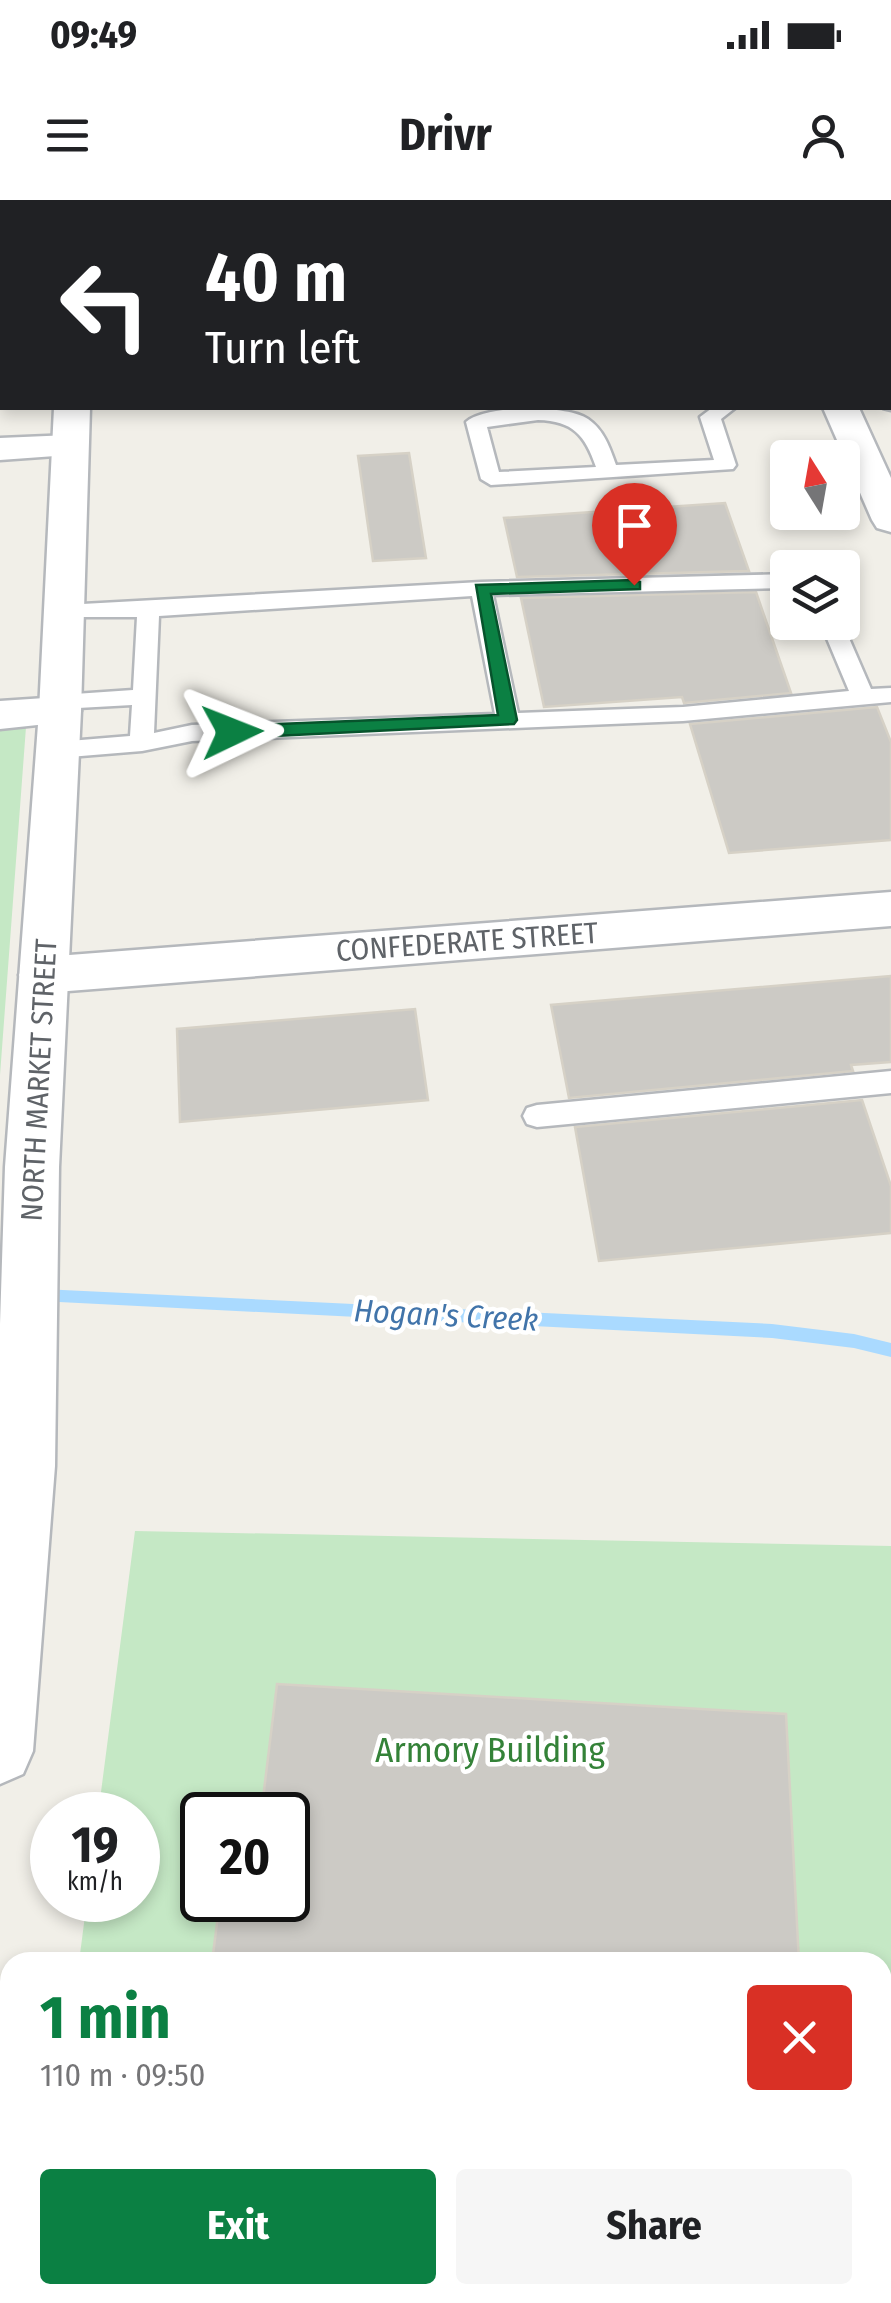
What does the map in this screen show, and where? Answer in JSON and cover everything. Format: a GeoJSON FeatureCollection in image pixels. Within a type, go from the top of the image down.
{"type":"FeatureCollection","features":[{"type":"Feature","properties":{"kind":"street"},"geometry":{"type":"LineString","coordinates":[[842,410],[891,520]]}},
{"type":"Feature","properties":{"kind":"street"},"geometry":{"type":"LineString","coordinates":[[0,450],[71,426]]}},
{"type":"Feature","properties":{"kind":"street","name":"NORTH MARKET STREET"},"geometry":{"type":"LineString","coordinates":[[0,1751],[8,1704],[12,1466],[30,1330],[43,975],[59,721],[71,426]]}},
{"type":"Feature","properties":{"kind":"street"},"geometry":{"type":"LineString","coordinates":[[0,715],[59,721]]}},
{"type":"Feature","properties":{"kind":"street","name":"CONFEDERATE STREET"},"geometry":{"type":"LineString","coordinates":[[43,975],[891,909]]}},
{"type":"Feature","properties":{"kind":"lane"},"geometry":{"type":"LineString","coordinates":[[608,472],[593,435],[574,418],[558,415],[476,422],[491,479],[726,465],[710,417],[722,410]]}},
{"type":"Feature","properties":{"kind":"lane"},"geometry":{"type":"LineString","coordinates":[[64,612],[482,589],[770,581]]}},
{"type":"Feature","properties":{"kind":"lane"},"geometry":{"type":"LineString","coordinates":[[482,589],[508,720]]}},
{"type":"Feature","properties":{"kind":"lane"},"geometry":{"type":"LineString","coordinates":[[142,742],[148,610]]}},
{"type":"Feature","properties":{"kind":"lane"},"geometry":{"type":"LineString","coordinates":[[838,640],[863,697]]}},
{"type":"Feature","properties":{"kind":"lane"},"geometry":{"type":"LineString","coordinates":[[59,721],[142,742],[192,733],[684,714],[891,694]]}},
{"type":"Feature","properties":{"kind":"lane"},"geometry":{"type":"LineString","coordinates":[[59,721],[145,696]]}},
{"type":"Feature","properties":{"kind":"lane"},"geometry":{"type":"LineString","coordinates":[[537,1116],[891,1082]]}},
{"type":"Feature","properties":{"kind":"green space"},"geometry":{"type":"Polygon","coordinates":[[[26,727],[0,1075],[0,730],[26,727]]]}},
{"type":"Feature","properties":{"kind":"green space","name":"Armory Building"},"geometry":{"type":"Polygon","coordinates":[[[135,1531],[891,1546],[891,1952],[80,1952],[84,1922],[160,1922],[160,1792],[101,1792],[135,1531]]]}},
{"type":"Feature","properties":{"kind":"building"},"geometry":{"type":"Polygon","coordinates":[[[409,453],[426,558],[373,561],[358,456],[409,453]]]}},
{"type":"Feature","properties":{"kind":"building"},"geometry":{"type":"Polygon","coordinates":[[[725,503],[749,571],[517,577],[504,518],[725,503]]]}},
{"type":"Feature","properties":{"kind":"building"},"geometry":{"type":"Polygon","coordinates":[[[756,592],[791,693],[684,703],[682,697],[544,707],[521,598],[756,592]]]}},
{"type":"Feature","properties":{"kind":"building"},"geometry":{"type":"Polygon","coordinates":[[[877,707],[891,742],[891,840],[729,853],[690,724],[877,707]]]}},
{"type":"Feature","properties":{"kind":"building"},"geometry":{"type":"Polygon","coordinates":[[[891,976],[891,1062],[851,1065],[853,1071],[569,1098],[551,1005],[891,976]]]}},
{"type":"Feature","properties":{"kind":"building"},"geometry":{"type":"Polygon","coordinates":[[[415,1009],[428,1100],[180,1122],[177,1029],[415,1009]]]}},
{"type":"Feature","properties":{"kind":"building"},"geometry":{"type":"Polygon","coordinates":[[[862,1100],[891,1186],[891,1233],[599,1261],[575,1127],[862,1100]]]}},
{"type":"Feature","properties":{"kind":"building"},"geometry":{"type":"Polygon","coordinates":[[[277,1684],[786,1714],[798,1952],[213,1952],[217,1922],[310,1922],[310,1792],[264,1792],[277,1684]]]}},
{"type":"Feature","properties":{"kind":"waterway","name":"Hogan's Creek"},"geometry":{"type":"LineString","coordinates":[[0,1293],[772,1331],[854,1341],[891,1350]]}},
{"type":"Feature","properties":{"kind":"route"},"geometry":{"type":"LineString","coordinates":[[232,732],[508,720],[482,589],[634,585]]}}]}
